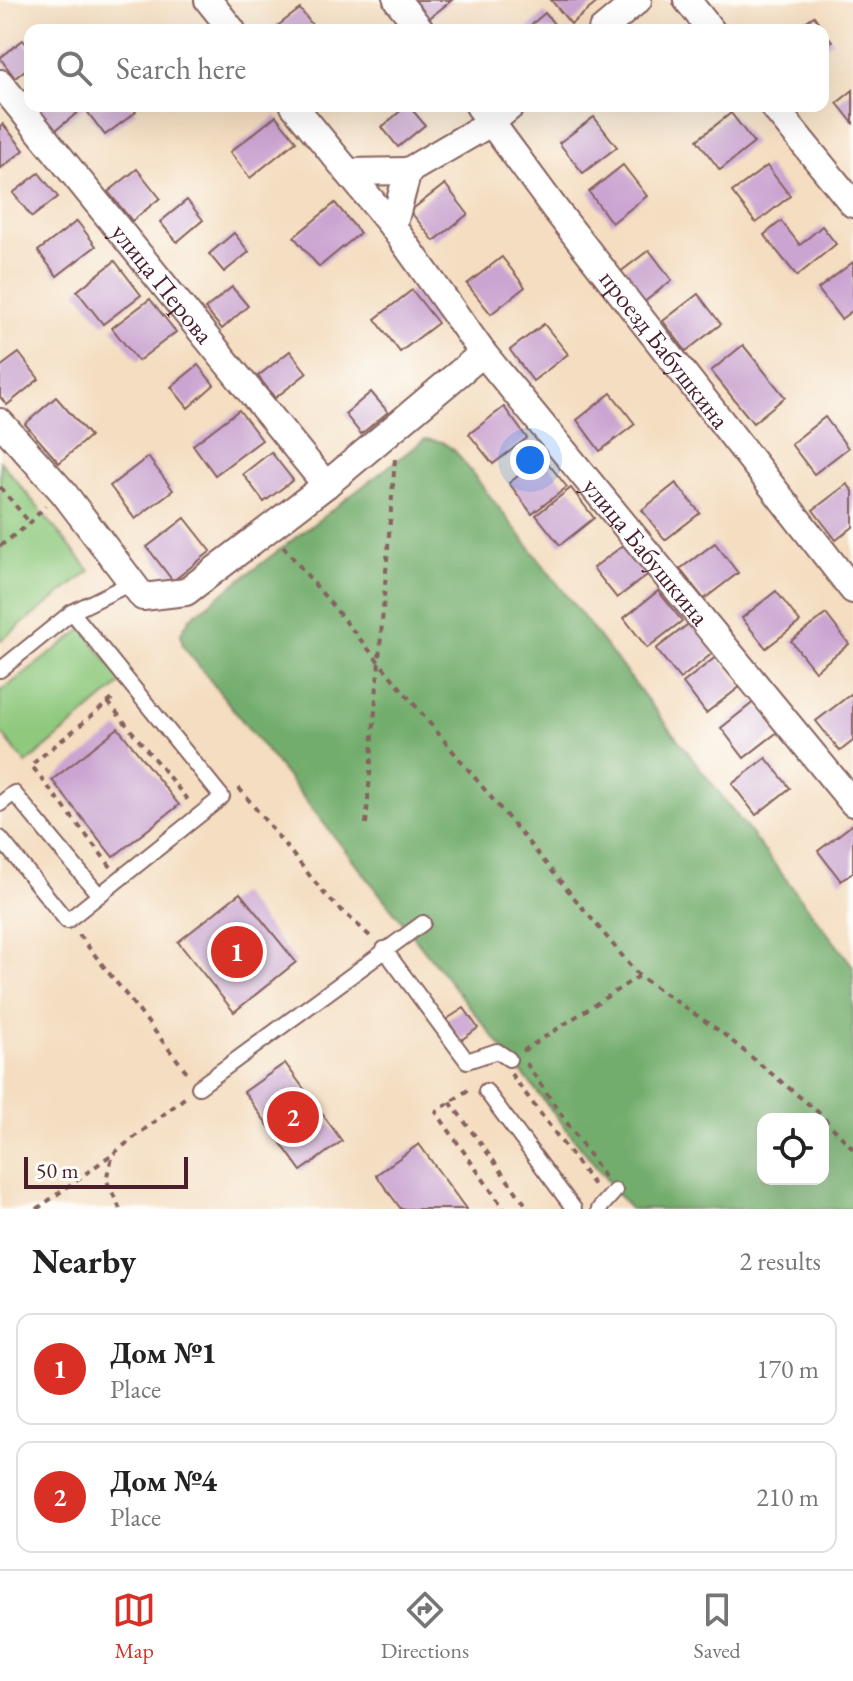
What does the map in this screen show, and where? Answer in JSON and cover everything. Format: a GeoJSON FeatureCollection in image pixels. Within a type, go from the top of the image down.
{"type":"FeatureCollection","features":[{"type":"Feature","properties":{"kind":"street"},"geometry":{"type":"LineString","coordinates":[[208,0],[227,24]]}},
{"type":"Feature","properties":{"kind":"street"},"geometry":{"type":"LineString","coordinates":[[397,0],[416,24]]}},
{"type":"Feature","properties":{"kind":"street"},"geometry":{"type":"LineString","coordinates":[[609,24],[638,0]]}},
{"type":"Feature","properties":{"kind":"street"},"geometry":{"type":"LineString","coordinates":[[687,0],[706,24]]}},
{"type":"Feature","properties":{"kind":"street","name":"улица Перова"},"geometry":{"type":"LineString","coordinates":[[0,83],[326,485]]}},
{"type":"Feature","properties":{"kind":"street","name":"улица Бабушкина"},"geometry":{"type":"LineString","coordinates":[[299,112],[393,227],[483,353],[853,803]]}},
{"type":"Feature","properties":{"kind":"street"},"geometry":{"type":"LineString","coordinates":[[348,172],[408,171],[493,112]]}},
{"type":"Feature","properties":{"kind":"street","name":"проезд Бабушкина"},"geometry":{"type":"LineString","coordinates":[[495,112],[555,209],[853,590]]}},
{"type":"Feature","properties":{"kind":"street"},"geometry":{"type":"LineString","coordinates":[[778,112],[853,204]]}},
{"type":"Feature","properties":{"kind":"street"},"geometry":{"type":"LineString","coordinates":[[393,227],[408,171]]}},
{"type":"Feature","properties":{"kind":"street"},"geometry":{"type":"LineString","coordinates":[[0,422],[63,492],[137,590],[186,592],[326,485],[483,353]]}},
{"type":"Feature","properties":{"kind":"lane"},"geometry":{"type":"LineString","coordinates":[[0,670],[72,612],[137,590]]}},
{"type":"Feature","properties":{"kind":"lane"},"geometry":{"type":"LineString","coordinates":[[0,838],[67,921],[222,797],[72,612]]}},
{"type":"Feature","properties":{"kind":"lane"},"geometry":{"type":"LineString","coordinates":[[0,804],[14,793],[99,895]]}},
{"type":"Feature","properties":{"kind":"lane"},"geometry":{"type":"LineString","coordinates":[[199,1087],[423,923]]}},
{"type":"Feature","properties":{"kind":"lane"},"geometry":{"type":"LineString","coordinates":[[384,949],[467,1061],[497,1051],[512,1061]]}},
{"type":"Feature","properties":{"kind":"lane"},"geometry":{"type":"LineString","coordinates":[[481,1088],[574,1209]]}},
{"type":"Feature","properties":{"kind":"lane"},"geometry":{"type":"LineString","coordinates":[[599,1209],[615,1191]]}},
{"type":"Feature","properties":{"kind":"path"},"geometry":{"type":"LineString","coordinates":[[366,824],[397,424]]}},
{"type":"Feature","properties":{"kind":"path"},"geometry":{"type":"LineString","coordinates":[[0,487],[30,523],[0,546]]}},
{"type":"Feature","properties":{"kind":"path"},"geometry":{"type":"LineString","coordinates":[[269,529],[639,976],[721,1032],[818,1112],[853,1149]]}},
{"type":"Feature","properties":{"kind":"path"},"geometry":{"type":"LineString","coordinates":[[120,878],[31,765],[130,684]]}},
{"type":"Feature","properties":{"kind":"path"},"geometry":{"type":"LineString","coordinates":[[108,702],[192,806]]}},
{"type":"Feature","properties":{"kind":"path"},"geometry":{"type":"LineString","coordinates":[[222,797],[237,786],[327,897],[384,949]]}},
{"type":"Feature","properties":{"kind":"path"},"geometry":{"type":"LineString","coordinates":[[37,1209],[199,1087],[67,921]]}},
{"type":"Feature","properties":{"kind":"path"},"geometry":{"type":"LineString","coordinates":[[512,1061],[639,976]]}},
{"type":"Feature","properties":{"kind":"path"},"geometry":{"type":"LineString","coordinates":[[512,1061],[615,1191]]}},
{"type":"Feature","properties":{"kind":"path"},"geometry":{"type":"LineString","coordinates":[[512,1061],[597,1186],[594,1194]]}},
{"type":"Feature","properties":{"kind":"path"},"geometry":{"type":"LineString","coordinates":[[481,1088],[436,1112],[504,1209]]}},
{"type":"Feature","properties":{"kind":"path"},"geometry":{"type":"LineString","coordinates":[[450,1102],[529,1209]]}},
{"type":"Feature","properties":{"kind":"path"},"geometry":{"type":"LineString","coordinates":[[113,1154],[106,1179],[120,1209]]}},
{"type":"Feature","properties":{"kind":"green space"},"geometry":{"type":"Polygon","coordinates":[[[425,439],[442,442],[455,451],[853,966],[853,1209],[630,1209],[183,646],[181,633],[190,618],[425,439]]]}},
{"type":"Feature","properties":{"kind":"green space"},"geometry":{"type":"Polygon","coordinates":[[[0,461],[90,571],[0,641],[0,461]]]}},
{"type":"Feature","properties":{"kind":"green space"},"geometry":{"type":"Polygon","coordinates":[[[83,629],[123,682],[26,764],[0,731],[0,692],[83,629]]]}},
{"type":"Feature","properties":{"kind":"building"},"geometry":{"type":"Polygon","coordinates":[[[411,0],[452,0],[427,20],[411,0]]]}},
{"type":"Feature","properties":{"kind":"building"},"geometry":{"type":"Polygon","coordinates":[[[551,0],[600,0],[571,24],[551,0]]]}},
{"type":"Feature","properties":{"kind":"building"},"geometry":{"type":"Polygon","coordinates":[[[300,9],[311,24],[280,24],[300,9]]]}},
{"type":"Feature","properties":{"kind":"building"},"geometry":{"type":"Polygon","coordinates":[[[545,13],[554,24],[532,24],[545,13]]]}},
{"type":"Feature","properties":{"kind":"building"},"geometry":{"type":"Polygon","coordinates":[[[814,16],[820,24],[803,24],[814,16]]]}},
{"type":"Feature","properties":{"kind":"building"},"geometry":{"type":"Polygon","coordinates":[[[24,41],[24,71],[15,78],[0,58],[24,41]]]}},
{"type":"Feature","properties":{"kind":"building"},"geometry":{"type":"Polygon","coordinates":[[[853,90],[853,123],[837,103],[853,90]]]}},
{"type":"Feature","properties":{"kind":"building"},"geometry":{"type":"Polygon","coordinates":[[[36,112],[78,112],[52,133],[36,112]]]}},
{"type":"Feature","properties":{"kind":"building"},"geometry":{"type":"Polygon","coordinates":[[[88,112],[136,112],[105,135],[88,112]]]}},
{"type":"Feature","properties":{"kind":"building"},"geometry":{"type":"Polygon","coordinates":[[[399,112],[414,112],[425,125],[398,147],[382,127],[399,112]]]}},
{"type":"Feature","properties":{"kind":"building"},"geometry":{"type":"Polygon","coordinates":[[[731,113],[754,143],[720,170],[697,140],[731,113]]]}},
{"type":"Feature","properties":{"kind":"building"},"geometry":{"type":"Polygon","coordinates":[[[276,116],[296,141],[250,178],[230,152],[276,116]]]}},
{"type":"Feature","properties":{"kind":"building"},"geometry":{"type":"Polygon","coordinates":[[[594,117],[617,147],[583,173],[559,143],[594,117]]]}},
{"type":"Feature","properties":{"kind":"building"},"geometry":{"type":"Polygon","coordinates":[[[3,124],[24,150],[0,169],[0,126],[3,124]]]}},
{"type":"Feature","properties":{"kind":"building"},"geometry":{"type":"Polygon","coordinates":[[[623,165],[647,196],[612,223],[589,192],[623,165]]]}},
{"type":"Feature","properties":{"kind":"building"},"geometry":{"type":"Polygon","coordinates":[[[767,166],[790,196],[756,223],[732,192],[767,166]]]}},
{"type":"Feature","properties":{"kind":"building"},"geometry":{"type":"Polygon","coordinates":[[[137,169],[160,198],[132,221],[108,192],[137,169]]]}},
{"type":"Feature","properties":{"kind":"building"},"geometry":{"type":"Polygon","coordinates":[[[39,173],[58,197],[32,217],[13,193],[39,173]]]}},
{"type":"Feature","properties":{"kind":"building"},"geometry":{"type":"Polygon","coordinates":[[[445,184],[468,214],[434,241],[410,211],[445,184]]]}},
{"type":"Feature","properties":{"kind":"building"},"geometry":{"type":"Polygon","coordinates":[[[187,200],[203,220],[177,242],[160,222],[187,200]]]}},
{"type":"Feature","properties":{"kind":"building"},"geometry":{"type":"Polygon","coordinates":[[[335,203],[360,233],[319,267],[294,237],[335,203]]]}},
{"type":"Feature","properties":{"kind":"building"},"geometry":{"type":"Polygon","coordinates":[[[77,221],[96,246],[57,276],[38,251],[77,221]]]}},
{"type":"Feature","properties":{"kind":"building"},"geometry":{"type":"Polygon","coordinates":[[[781,221],[800,245],[822,226],[836,244],[797,276],[764,235],[781,221]]]}},
{"type":"Feature","properties":{"kind":"building"},"geometry":{"type":"Polygon","coordinates":[[[234,233],[249,252],[224,272],[209,254],[234,233]]]}},
{"type":"Feature","properties":{"kind":"building"},"geometry":{"type":"Polygon","coordinates":[[[649,250],[672,280],[638,307],[615,276],[649,250]]]}},
{"type":"Feature","properties":{"kind":"building"},"geometry":{"type":"Polygon","coordinates":[[[502,257],[525,287],[491,314],[467,284],[502,257]]]}},
{"type":"Feature","properties":{"kind":"building"},"geometry":{"type":"Polygon","coordinates":[[[115,261],[141,295],[103,324],[77,291],[115,261]]]}},
{"type":"Feature","properties":{"kind":"building"},"geometry":{"type":"Polygon","coordinates":[[[853,262],[853,310],[841,319],[818,289],[853,262]]]}},
{"type":"Feature","properties":{"kind":"building"},"geometry":{"type":"Polygon","coordinates":[[[232,287],[248,306],[222,329],[205,309],[232,287]]]}},
{"type":"Feature","properties":{"kind":"building"},"geometry":{"type":"Polygon","coordinates":[[[412,290],[438,323],[400,352],[375,319],[412,290]]]}},
{"type":"Feature","properties":{"kind":"building"},"geometry":{"type":"Polygon","coordinates":[[[698,294],[721,324],[686,351],[663,321],[698,294]]]}},
{"type":"Feature","properties":{"kind":"building"},"geometry":{"type":"Polygon","coordinates":[[[150,299],[176,332],[138,361],[112,328],[150,299]]]}},
{"type":"Feature","properties":{"kind":"building"},"geometry":{"type":"Polygon","coordinates":[[[544,324],[568,354],[533,381],[510,350],[544,324]]]}},
{"type":"Feature","properties":{"kind":"building"},"geometry":{"type":"Polygon","coordinates":[[[743,345],[785,397],[753,423],[711,371],[743,345]]]}},
{"type":"Feature","properties":{"kind":"building"},"geometry":{"type":"Polygon","coordinates":[[[290,351],[307,373],[275,398],[258,376],[290,351]]]}},
{"type":"Feature","properties":{"kind":"building"},"geometry":{"type":"Polygon","coordinates":[[[19,353],[39,379],[7,405],[0,397],[0,367],[19,353]]]}},
{"type":"Feature","properties":{"kind":"building"},"geometry":{"type":"Polygon","coordinates":[[[198,365],[214,385],[188,408],[171,387],[198,365]]]}},
{"type":"Feature","properties":{"kind":"building"},"geometry":{"type":"Polygon","coordinates":[[[371,392],[388,412],[361,434],[345,414],[371,392]]]}},
{"type":"Feature","properties":{"kind":"building"},"geometry":{"type":"Polygon","coordinates":[[[611,393],[635,424],[600,451],[577,420],[611,393]]]}},
{"type":"Feature","properties":{"kind":"building"},"geometry":{"type":"Polygon","coordinates":[[[56,397],[90,436],[59,463],[25,424],[56,397]]]}},
{"type":"Feature","properties":{"kind":"building"},"geometry":{"type":"Polygon","coordinates":[[[504,407],[527,438],[493,464],[469,434],[504,407]]]}},
{"type":"Feature","properties":{"kind":"building"},"geometry":{"type":"Polygon","coordinates":[[[239,410],[262,440],[215,475],[193,445],[239,410]]]}},
{"type":"Feature","properties":{"kind":"building"},"geometry":{"type":"Polygon","coordinates":[[[825,417],[848,448],[814,474],[791,444],[825,417]]]}},
{"type":"Feature","properties":{"kind":"building"},"geometry":{"type":"Polygon","coordinates":[[[271,452],[293,480],[264,502],[243,474],[271,452]]]}},
{"type":"Feature","properties":{"kind":"building"},"geometry":{"type":"Polygon","coordinates":[[[148,457],[173,490],[135,519],[110,486],[148,457]]]}},
{"type":"Feature","properties":{"kind":"building"},"geometry":{"type":"Polygon","coordinates":[[[543,457],[567,487],[532,514],[509,483],[543,457]]]}},
{"type":"Feature","properties":{"kind":"building"},"geometry":{"type":"Polygon","coordinates":[[[676,483],[700,513],[665,540],[642,510],[676,483]]]}},
{"type":"Feature","properties":{"kind":"building"},"geometry":{"type":"Polygon","coordinates":[[[847,484],[853,491],[853,527],[836,540],[813,510],[847,484]]]}},
{"type":"Feature","properties":{"kind":"building"},"geometry":{"type":"Polygon","coordinates":[[[571,488],[594,518],[560,545],[536,515],[571,488]]]}},
{"type":"Feature","properties":{"kind":"building"},"geometry":{"type":"Polygon","coordinates":[[[185,518],[211,551],[173,581],[147,547],[185,518]]]}},
{"type":"Feature","properties":{"kind":"building"},"geometry":{"type":"Polygon","coordinates":[[[628,542],[651,572],[617,598],[593,568],[628,542]]]}},
{"type":"Feature","properties":{"kind":"building"},"geometry":{"type":"Polygon","coordinates":[[[715,543],[738,573],[704,599],[680,569],[715,543]]]}},
{"type":"Feature","properties":{"kind":"building"},"geometry":{"type":"Polygon","coordinates":[[[658,591],[682,621],[647,648],[624,618],[658,591]]]}},
{"type":"Feature","properties":{"kind":"building"},"geometry":{"type":"Polygon","coordinates":[[[776,591],[800,622],[766,648],[742,618],[776,591]]]}},
{"type":"Feature","properties":{"kind":"building"},"geometry":{"type":"Polygon","coordinates":[[[826,614],[849,644],[815,671],[791,641],[826,614]]]}},
{"type":"Feature","properties":{"kind":"building"},"geometry":{"type":"Polygon","coordinates":[[[691,622],[714,652],[680,679],[656,649],[691,622]]]}},
{"type":"Feature","properties":{"kind":"building"},"geometry":{"type":"Polygon","coordinates":[[[717,656],[741,686],[706,713],[683,683],[717,656]]]}},
{"type":"Feature","properties":{"kind":"building"},"geometry":{"type":"Polygon","coordinates":[[[851,694],[853,741],[840,751],[816,721],[851,694]]]}},
{"type":"Feature","properties":{"kind":"building"},"geometry":{"type":"Polygon","coordinates":[[[755,701],[779,731],[744,758],[721,728],[755,701]]]}},
{"type":"Feature","properties":{"kind":"building"},"geometry":{"type":"Polygon","coordinates":[[[118,728],[179,805],[113,857],[52,780],[118,728]]]}},
{"type":"Feature","properties":{"kind":"building"},"geometry":{"type":"Polygon","coordinates":[[[766,758],[790,788],[756,815],[732,784],[766,758]]]}},
{"type":"Feature","properties":{"kind":"building"},"geometry":{"type":"Polygon","coordinates":[[[853,824],[853,872],[841,881],[818,851],[853,824]]]}},
{"type":"Feature","properties":{"kind":"building"},"geometry":{"type":"Polygon","coordinates":[[[240,893],[296,962],[234,1012],[178,942],[240,893]]]}},
{"type":"Feature","properties":{"kind":"building"},"geometry":{"type":"Polygon","coordinates":[[[464,1008],[478,1028],[461,1040],[447,1019],[464,1008]]]}},
{"type":"Feature","properties":{"kind":"building"},"geometry":{"type":"Polygon","coordinates":[[[285,1063],[342,1141],[301,1171],[244,1092],[285,1063]]]}},
{"type":"Feature","properties":{"kind":"building"},"geometry":{"type":"Polygon","coordinates":[[[419,1144],[466,1209],[401,1209],[376,1175],[419,1144]]]}},
{"type":"Feature","properties":{"kind":"place","name":"Дом №1"},"geometry":{"type":"Point","coordinates":[237,952]}},
{"type":"Feature","properties":{"kind":"place","name":"Дом №4"},"geometry":{"type":"Point","coordinates":[293,1117]}}]}
